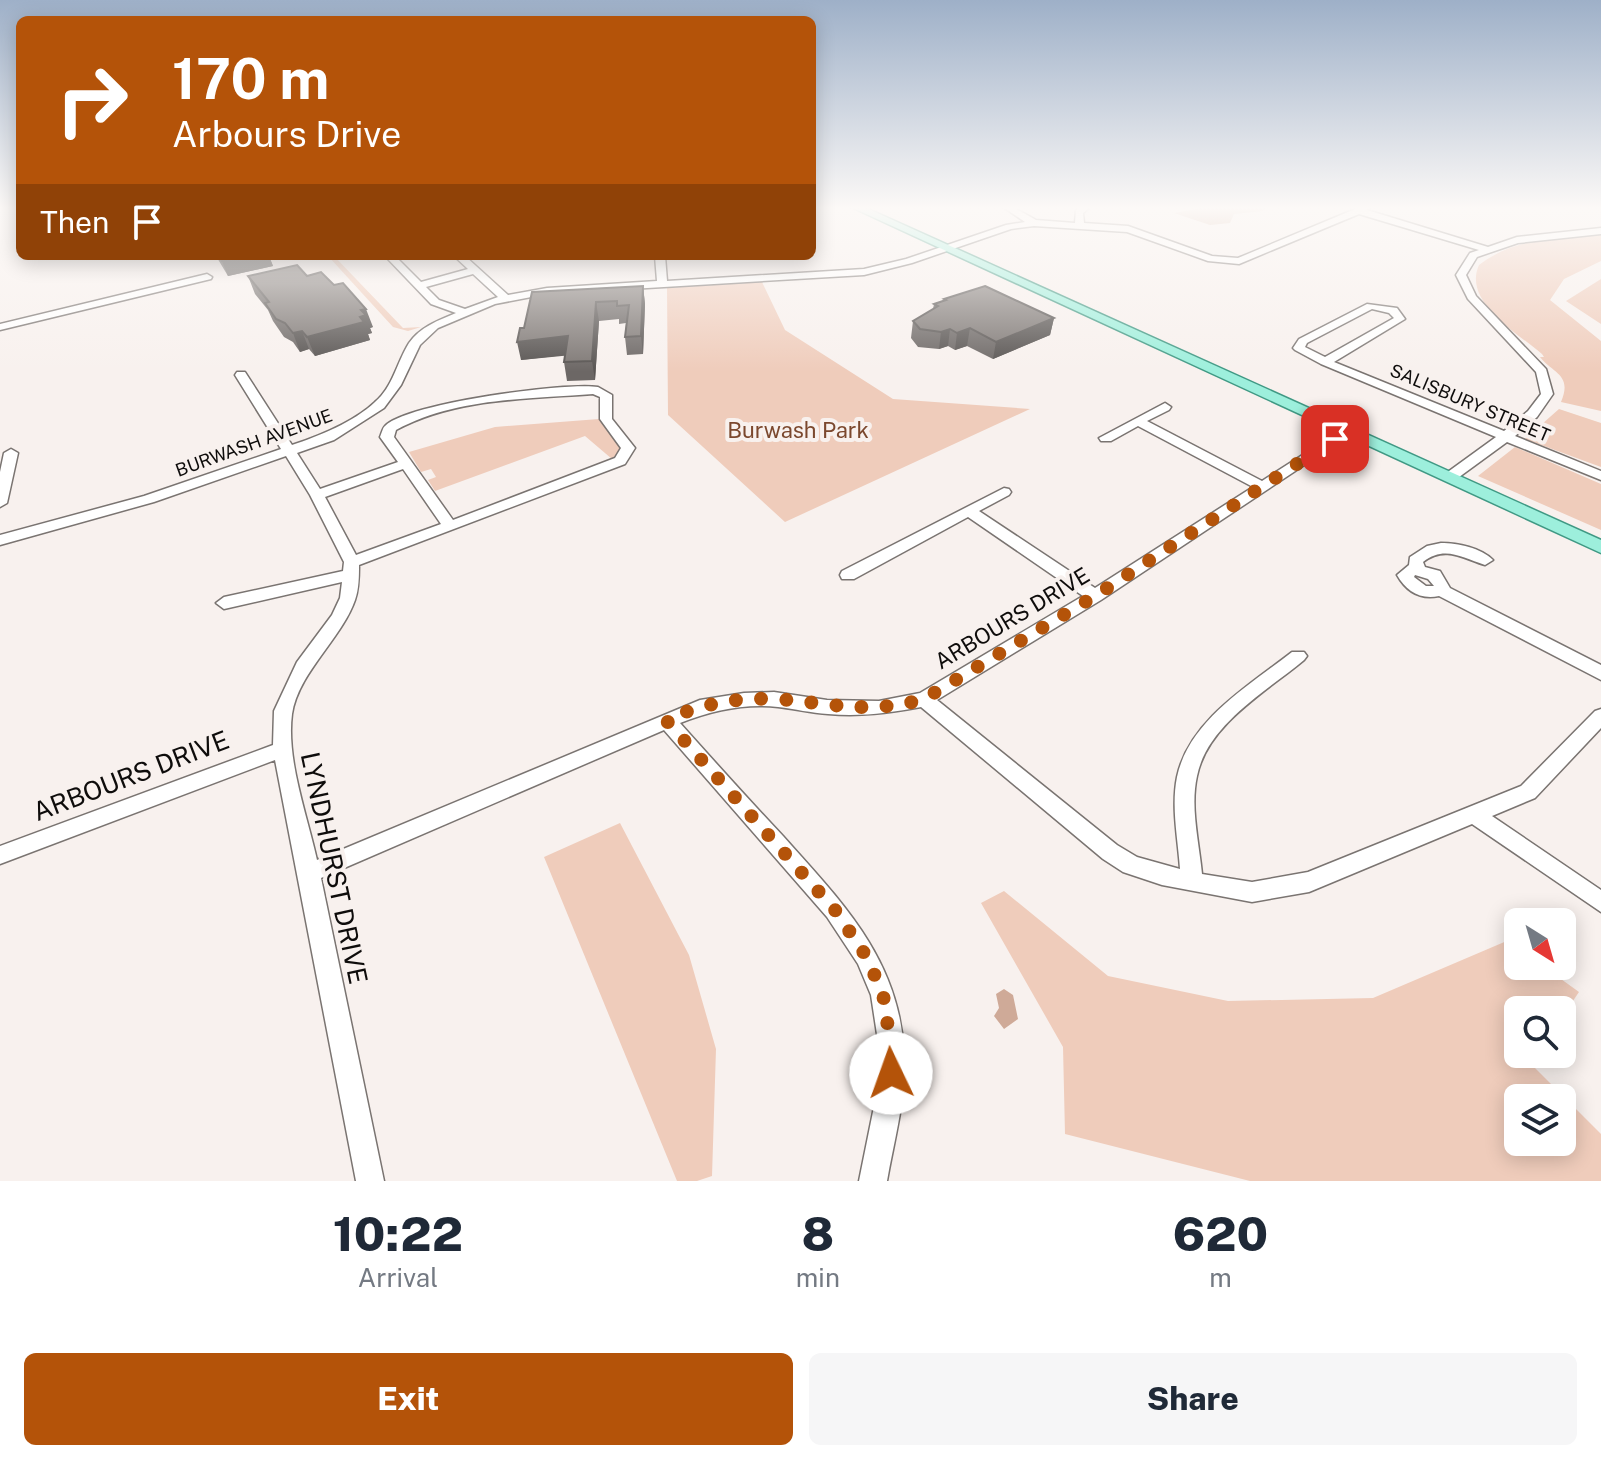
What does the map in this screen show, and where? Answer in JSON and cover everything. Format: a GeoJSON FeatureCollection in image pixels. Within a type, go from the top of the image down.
{"type":"FeatureCollection","features":[{"type":"Feature","properties":{"kind":"main road"},"geometry":{"type":"LineString","coordinates":[[977,262],[1601,547]]}},
{"type":"Feature","properties":{"kind":"street"},"geometry":{"type":"LineString","coordinates":[[397,262],[435,302],[462,311]]}},
{"type":"Feature","properties":{"kind":"street"},"geometry":{"type":"LineString","coordinates":[[467,262],[505,298]]}},
{"type":"Feature","properties":{"kind":"street"},"geometry":{"type":"LineString","coordinates":[[660,262],[662,284]]}},
{"type":"Feature","properties":{"kind":"street","name":"BURWASH AVENUE"},"geometry":{"type":"LineString","coordinates":[[0,540],[136,503],[329,437],[370,413],[389,395],[415,343],[434,326],[462,311],[505,298],[547,291],[864,272],[898,262]]}},
{"type":"Feature","properties":{"kind":"street"},"geometry":{"type":"LineString","coordinates":[[1450,477],[1542,405],[1548,388],[1537,362],[1476,306],[1465,291],[1463,272],[1469,262]]}},
{"type":"Feature","properties":{"kind":"street"},"geometry":{"type":"LineString","coordinates":[[421,285],[477,270]]}},
{"type":"Feature","properties":{"kind":"street"},"geometry":{"type":"LineString","coordinates":[[0,327],[207,277]]}},
{"type":"Feature","properties":{"kind":"street"},"geometry":{"type":"LineString","coordinates":[[1365,307],[1385,308],[1400,316],[1396,322],[1325,362],[1306,354],[1299,345],[1365,307]]}},
{"type":"Feature","properties":{"kind":"street","name":"SALISBURY STREET"},"geometry":{"type":"LineString","coordinates":[[1325,362],[1601,476]]}},
{"type":"Feature","properties":{"kind":"street"},"geometry":{"type":"LineString","coordinates":[[241,375],[317,495],[352,568]]}},
{"type":"Feature","properties":{"kind":"street"},"geometry":{"type":"LineString","coordinates":[[224,603],[352,568],[625,457],[628,448],[606,419],[606,395],[594,390],[489,397],[407,419],[386,434],[450,526]]}},
{"type":"Feature","properties":{"kind":"street"},"geometry":{"type":"LineString","coordinates":[[1106,438],[1165,407]]}},
{"type":"Feature","properties":{"kind":"street"},"geometry":{"type":"LineString","coordinates":[[1137,421],[1263,487]]}},
{"type":"Feature","properties":{"kind":"street","name":"ARBOURS DRIVE"},"geometry":{"type":"LineString","coordinates":[[309,873],[700,707],[774,699],[852,708],[891,706],[924,699],[1095,596],[1348,432]]}},
{"type":"Feature","properties":{"kind":"street"},"geometry":{"type":"LineString","coordinates":[[0,503],[11,453]]}},
{"type":"Feature","properties":{"kind":"street"},"geometry":{"type":"LineString","coordinates":[[317,495],[404,464]]}},
{"type":"Feature","properties":{"kind":"street"},"geometry":{"type":"LineString","coordinates":[[848,575],[1004,492]]}},
{"type":"Feature","properties":{"kind":"street"},"geometry":{"type":"LineString","coordinates":[[968,511],[1095,596]]}},
{"type":"Feature","properties":{"kind":"street"},"geometry":{"type":"LineString","coordinates":[[1485,560],[1444,545],[1427,550],[1415,561],[1418,569],[1406,572],[1408,582],[1428,592],[1441,590],[1601,673]]}},
{"type":"Feature","properties":{"kind":"street","name":"LYNDHURST DRIVE"},"geometry":{"type":"LineString","coordinates":[[352,568],[348,598],[339,617],[303,667],[283,711],[282,749],[370,1181]]}},
{"type":"Feature","properties":{"kind":"street"},"geometry":{"type":"LineString","coordinates":[[1192,880],[1186,797],[1187,777],[1194,753],[1213,728],[1298,656]]}},
{"type":"Feature","properties":{"kind":"street"},"geometry":{"type":"LineString","coordinates":[[924,699],[1110,852],[1131,865],[1252,892],[1309,882],[1528,792],[1601,716]]}},
{"type":"Feature","properties":{"kind":"street"},"geometry":{"type":"LineString","coordinates":[[666,720],[835,910],[866,956],[883,994],[892,1054],[890,1092],[873,1181]]}},
{"type":"Feature","properties":{"kind":"street","name":"ARBOURS DRIVE"},"geometry":{"type":"LineString","coordinates":[[0,855],[282,749]]}},
{"type":"Feature","properties":{"kind":"street"},"geometry":{"type":"LineString","coordinates":[[1473,814],[1601,902]]}},
{"type":"Feature","properties":{"kind":"green space"},"geometry":{"type":"Polygon","coordinates":[[[334,262],[340,262],[403,328],[421,327],[408,331],[393,327],[334,262]]]}},
{"type":"Feature","properties":{"kind":"green space"},"geometry":{"type":"Polygon","coordinates":[[[1483,262],[1599,262],[1564,279],[1550,300],[1601,341],[1601,411],[1561,402],[1564,385],[1560,375],[1540,357],[1544,357],[1542,354],[1507,327],[1485,304],[1478,292],[1476,279],[1479,265],[1483,262]]]}},
{"type":"Feature","properties":{"kind":"green space"},"geometry":{"type":"Polygon","coordinates":[[[1601,279],[1601,324],[1566,301],[1601,279]]]}},
{"type":"Feature","properties":{"kind":"green space","name":"Burwash Park"},"geometry":{"type":"Polygon","coordinates":[[[762,282],[785,330],[893,399],[1030,409],[785,522],[668,415],[667,288],[762,282]]]}},
{"type":"Feature","properties":{"kind":"green space"},"geometry":{"type":"Polygon","coordinates":[[[1559,409],[1601,423],[1601,467],[1525,439],[1559,409]]]}},
{"type":"Feature","properties":{"kind":"green space"},"geometry":{"type":"Polygon","coordinates":[[[599,419],[624,448],[623,455],[612,459],[585,436],[435,491],[428,480],[436,477],[431,469],[421,472],[409,452],[495,427],[599,419]]]}},
{"type":"Feature","properties":{"kind":"green space"},"geometry":{"type":"Polygon","coordinates":[[[1515,447],[1601,484],[1601,530],[1478,476],[1515,447]]]}},
{"type":"Feature","properties":{"kind":"green space"},"geometry":{"type":"Polygon","coordinates":[[[620,823],[689,955],[716,1049],[712,1176],[697,1181],[677,1181],[544,857],[620,823]]]}},
{"type":"Feature","properties":{"kind":"green space"},"geometry":{"type":"Polygon","coordinates":[[[1004,891],[1108,976],[1228,1001],[1373,998],[1504,942],[1504,980],[1562,980],[1579,992],[1576,996],[1504,996],[1504,1068],[1535,1068],[1551,1084],[1504,1084],[1504,1156],[1576,1156],[1576,1109],[1601,1134],[1601,1181],[1250,1181],[1065,1134],[1063,1047],[981,903],[1004,891]]]}},
{"type":"Feature","properties":{"kind":"shaded area"},"geometry":{"type":"Polygon","coordinates":[[[1004,989],[1013,995],[1018,1019],[1004,1029],[994,1016],[999,1008],[996,994],[1004,989]]]}},
{"type":"Feature","properties":{"kind":"building"},"geometry":{"type":"Polygon","coordinates":[[[297,265],[307,276],[321,272],[334,285],[343,283],[366,309],[361,310],[366,315],[360,317],[364,322],[307,337],[302,331],[293,333],[285,323],[276,319],[265,303],[269,302],[248,276],[297,265]]]}},
{"type":"Feature","properties":{"kind":"building"},"geometry":{"type":"Polygon","coordinates":[[[643,286],[641,336],[625,337],[629,305],[617,306],[617,301],[596,302],[592,361],[564,362],[568,336],[517,342],[520,328],[524,328],[532,292],[643,286]]]}},
{"type":"Feature","properties":{"kind":"building"},"geometry":{"type":"Polygon","coordinates":[[[985,286],[1054,318],[996,342],[970,328],[957,333],[950,329],[941,332],[920,329],[913,321],[944,299],[985,286]]]}},
{"type":"Feature","properties":{"kind":"route"},"geometry":{"type":"LineString","coordinates":[[891,1073],[892,1054],[883,994],[866,956],[835,910],[666,720],[700,707],[744,700],[774,699],[827,707],[879,708],[924,699],[1095,596],[1335,439]]}}]}
